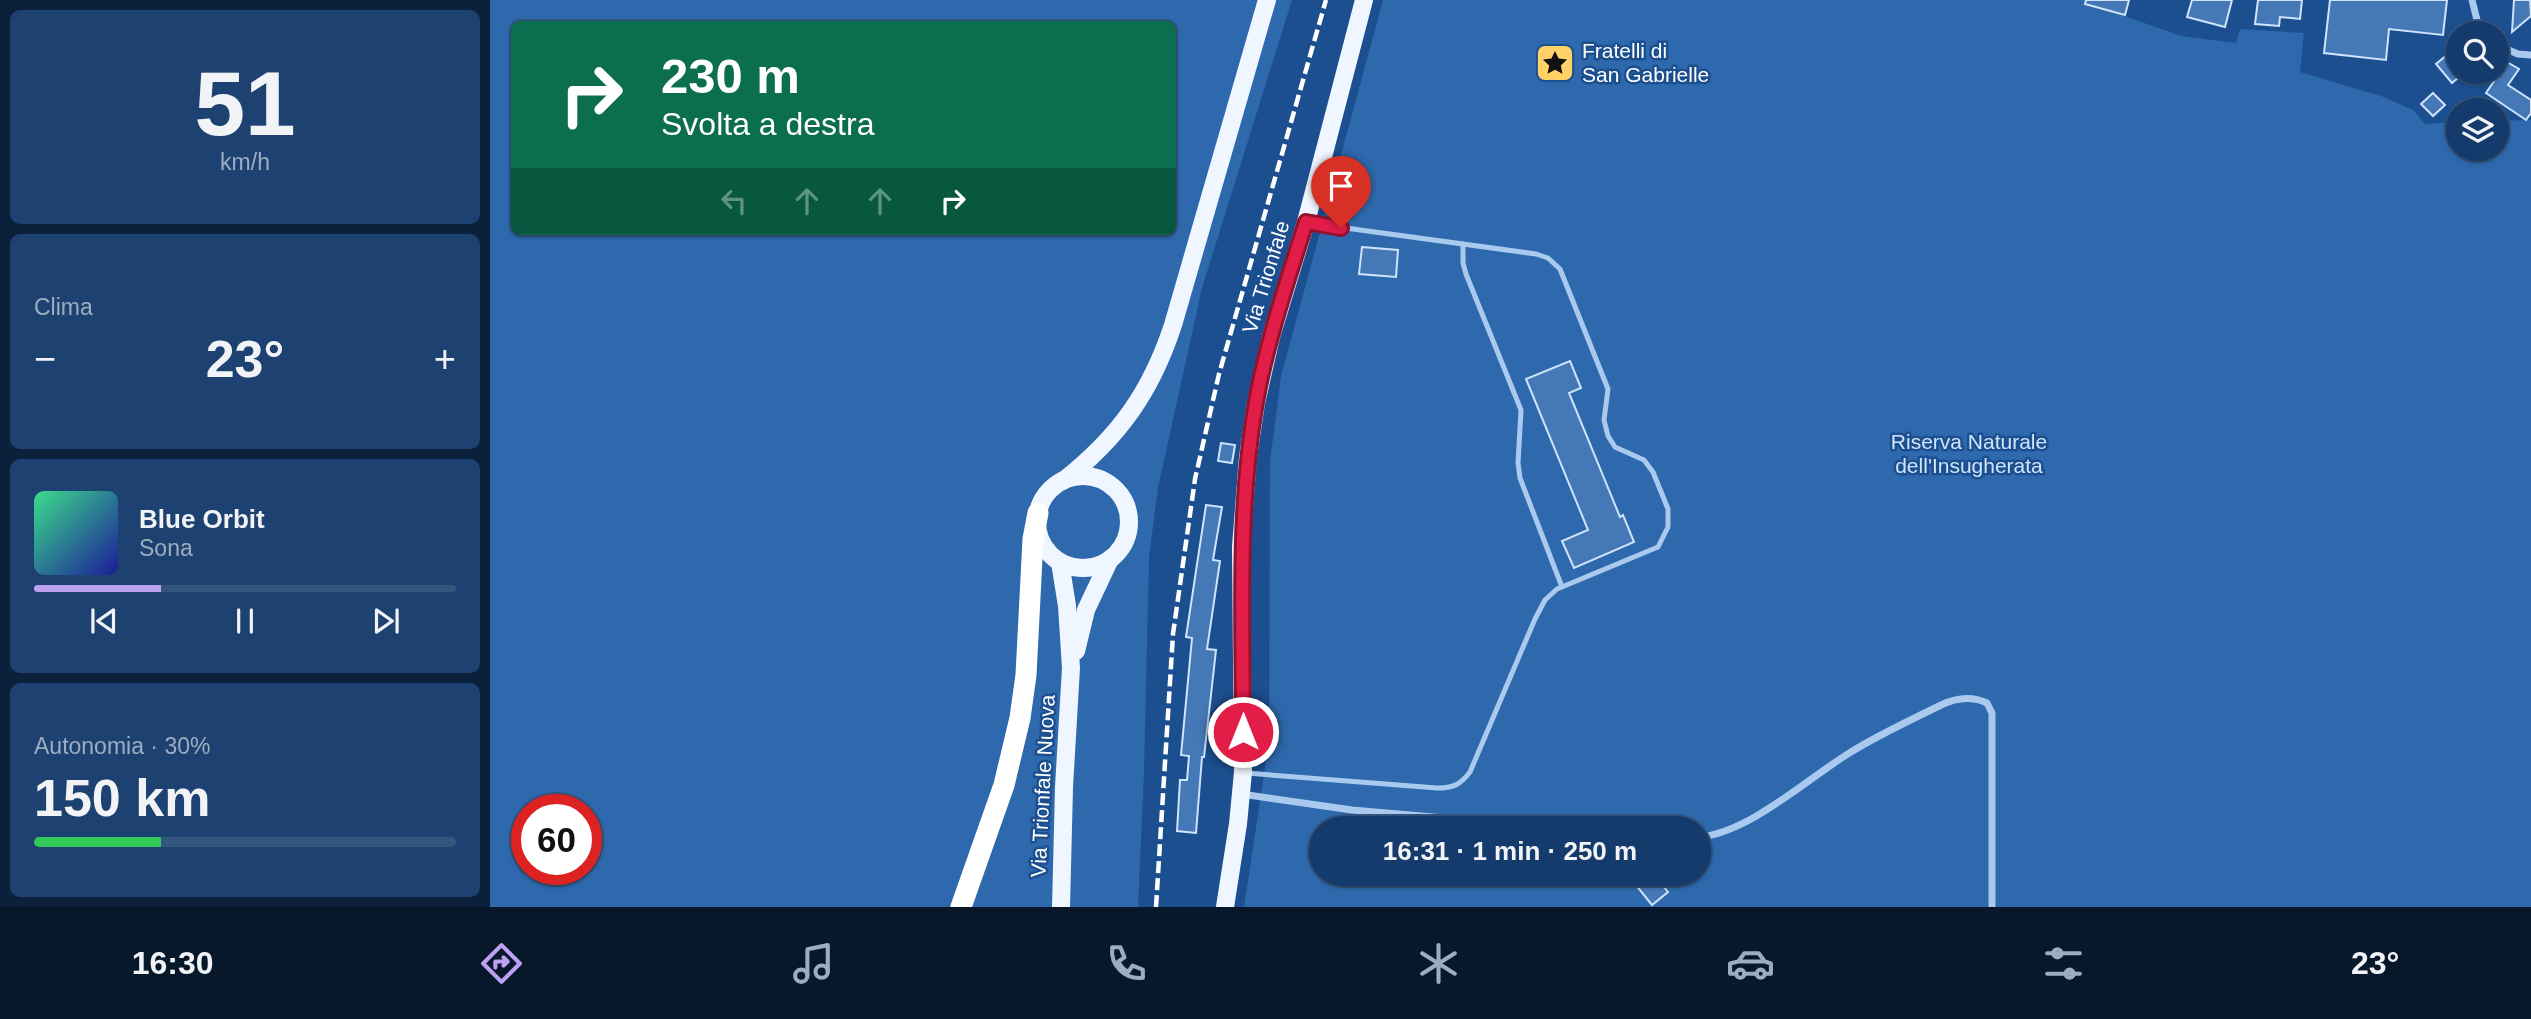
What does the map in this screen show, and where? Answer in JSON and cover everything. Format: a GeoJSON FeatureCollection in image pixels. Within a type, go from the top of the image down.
{"type":"FeatureCollection","features":[{"type":"Feature","properties":{"kind":"highway"},"geometry":{"type":"LineString","coordinates":[[961,907],[1004,785],[1020,718],[1026,675],[1033,539],[1038,513]]}},
{"type":"Feature","properties":{"kind":"main road"},"geometry":{"type":"LineString","coordinates":[[1063,481],[1089,477],[1110,485],[1122,497],[1129,519],[1128,531],[1122,547],[1110,559],[1087,568],[1060,562],[1049,553],[1041,541],[1037,527],[1038,513],[1047,494],[1095,454],[1121,426],[1139,403],[1155,374],[1173,325],[1267,0]]}},
{"type":"Feature","properties":{"kind":"main road","name":"Via Trionfale"},"geometry":{"type":"LineString","coordinates":[[1225,907],[1241,794],[1241,547],[1248,457],[1256,402],[1266,356],[1306,222],[1364,0]]}},
{"type":"Feature","properties":{"kind":"main road","name":"Via Trionfale Nuova"},"geometry":{"type":"LineString","coordinates":[[1071,668],[1086,610],[1110,559]]}},
{"type":"Feature","properties":{"kind":"main road","name":"Via Trionfale Nuova"},"geometry":{"type":"LineString","coordinates":[[1060,562],[1067,606],[1071,668],[1061,907]]}},
{"type":"Feature","properties":{"kind":"street"},"geometry":{"type":"LineString","coordinates":[[2473,0],[2478,21]]}},
{"type":"Feature","properties":{"kind":"street"},"geometry":{"type":"LineString","coordinates":[[2509,50],[2531,55]]}},
{"type":"Feature","properties":{"kind":"street"},"geometry":{"type":"LineString","coordinates":[[1711,836],[1744,824],[1850,752],[1941,705],[1955,699],[1976,699],[1987,703],[1992,713],[1992,907]]}},
{"type":"Feature","properties":{"kind":"street"},"geometry":{"type":"LineString","coordinates":[[1241,794],[1352,810],[1421,816]]}},
{"type":"Feature","properties":{"kind":"lane"},"geometry":{"type":"LineString","coordinates":[[1242,772],[1437,788],[1452,788],[1462,783],[1482,747],[1545,600],[1562,587],[1658,547],[1668,527],[1668,509],[1653,472],[1644,460],[1615,447],[1608,436],[1604,420],[1608,389],[1560,269],[1548,258],[1536,254],[1306,222]]}},
{"type":"Feature","properties":{"kind":"lane"},"geometry":{"type":"LineString","coordinates":[[1463,244],[1466,274],[1521,410],[1518,463],[1520,478],[1562,587]]}},
{"type":"Feature","properties":{"kind":"green space"},"geometry":{"type":"Polygon","coordinates":[[[490,0],[1292,0],[1202,288],[1158,488],[1149,557],[1138,907],[490,907],[490,0]]]}},
{"type":"Feature","properties":{"kind":"green space","name":"Riserva Naturale dell'Insugherata"},"geometry":{"type":"Polygon","coordinates":[[[1383,0],[2097,0],[2096,6],[2181,36],[2236,43],[2240,29],[2304,33],[2300,72],[2384,97],[2413,110],[2425,124],[2446,123],[2446,161],[2509,161],[2509,121],[2531,120],[2531,907],[1244,907],[1269,741],[1270,462],[1281,376],[1383,0]]]}},
{"type":"Feature","properties":{"kind":"building"},"geometry":{"type":"Polygon","coordinates":[[[2086,0],[2129,0],[2125,15],[2085,4],[2086,0]]]}},
{"type":"Feature","properties":{"kind":"building"},"geometry":{"type":"Polygon","coordinates":[[[2192,0],[2232,0],[2225,27],[2187,17],[2192,0]]]}},
{"type":"Feature","properties":{"kind":"building"},"geometry":{"type":"Polygon","coordinates":[[[2258,0],[2302,0],[2300,19],[2280,17],[2279,26],[2255,24],[2258,0]]]}},
{"type":"Feature","properties":{"kind":"building"},"geometry":{"type":"Polygon","coordinates":[[[2330,0],[2447,0],[2443,35],[2389,29],[2386,60],[2324,53],[2330,0]]]}},
{"type":"Feature","properties":{"kind":"building"},"geometry":{"type":"Polygon","coordinates":[[[2514,0],[2530,0],[2531,16],[2512,32],[2514,0]]]}},
{"type":"Feature","properties":{"kind":"building"},"geometry":{"type":"Polygon","coordinates":[[[2446,56],[2446,76],[2436,64],[2446,56]]]}},
{"type":"Feature","properties":{"kind":"building"},"geometry":{"type":"Polygon","coordinates":[[[2509,63],[2519,69],[2509,84],[2509,63]]]}},
{"type":"Feature","properties":{"kind":"building"},"geometry":{"type":"Polygon","coordinates":[[[2492,84],[2509,84],[2531,100],[2531,113],[2526,120],[2509,109],[2509,98],[2493,98],[2486,93],[2492,84]]]}},
{"type":"Feature","properties":{"kind":"building"},"geometry":{"type":"Polygon","coordinates":[[[2433,93],[2445,105],[2433,116],[2421,104],[2433,93]]]}},
{"type":"Feature","properties":{"kind":"building"},"geometry":{"type":"Polygon","coordinates":[[[1362,247],[1398,250],[1396,277],[1359,274],[1362,247]]]}},
{"type":"Feature","properties":{"kind":"building"},"geometry":{"type":"Polygon","coordinates":[[[1570,361],[1581,388],[1569,393],[1620,517],[1623,515],[1634,542],[1574,568],[1562,541],[1588,530],[1526,379],[1570,361]]]}},
{"type":"Feature","properties":{"kind":"building"},"geometry":{"type":"Polygon","coordinates":[[[1221,443],[1235,445],[1232,463],[1218,461],[1221,443]]]}},
{"type":"Feature","properties":{"kind":"building"},"geometry":{"type":"Polygon","coordinates":[[[1206,505],[1222,507],[1213,560],[1220,561],[1207,649],[1216,650],[1202,757],[1196,833],[1177,831],[1180,780],[1187,780],[1189,756],[1181,755],[1192,638],[1186,637],[1206,505]]]}},
{"type":"Feature","properties":{"kind":"building"},"geometry":{"type":"Polygon","coordinates":[[[1637,886],[1663,886],[1668,892],[1652,905],[1637,886]]]}},
{"type":"Feature","properties":{"kind":"railway"},"geometry":{"type":"LineString","coordinates":[[1156,907],[1173,634],[1195,479],[1219,374],[1326,0]]}},
{"type":"Feature","properties":{"kind":"place","name":"Fratelli di San Gabrielle"},"geometry":{"type":"Point","coordinates":[1555,63]}},
{"type":"Feature","properties":{"kind":"route"},"geometry":{"type":"LineString","coordinates":[[1243,732],[1241,547],[1248,457],[1258,390],[1275,322],[1306,222],[1341,228]]}}]}
